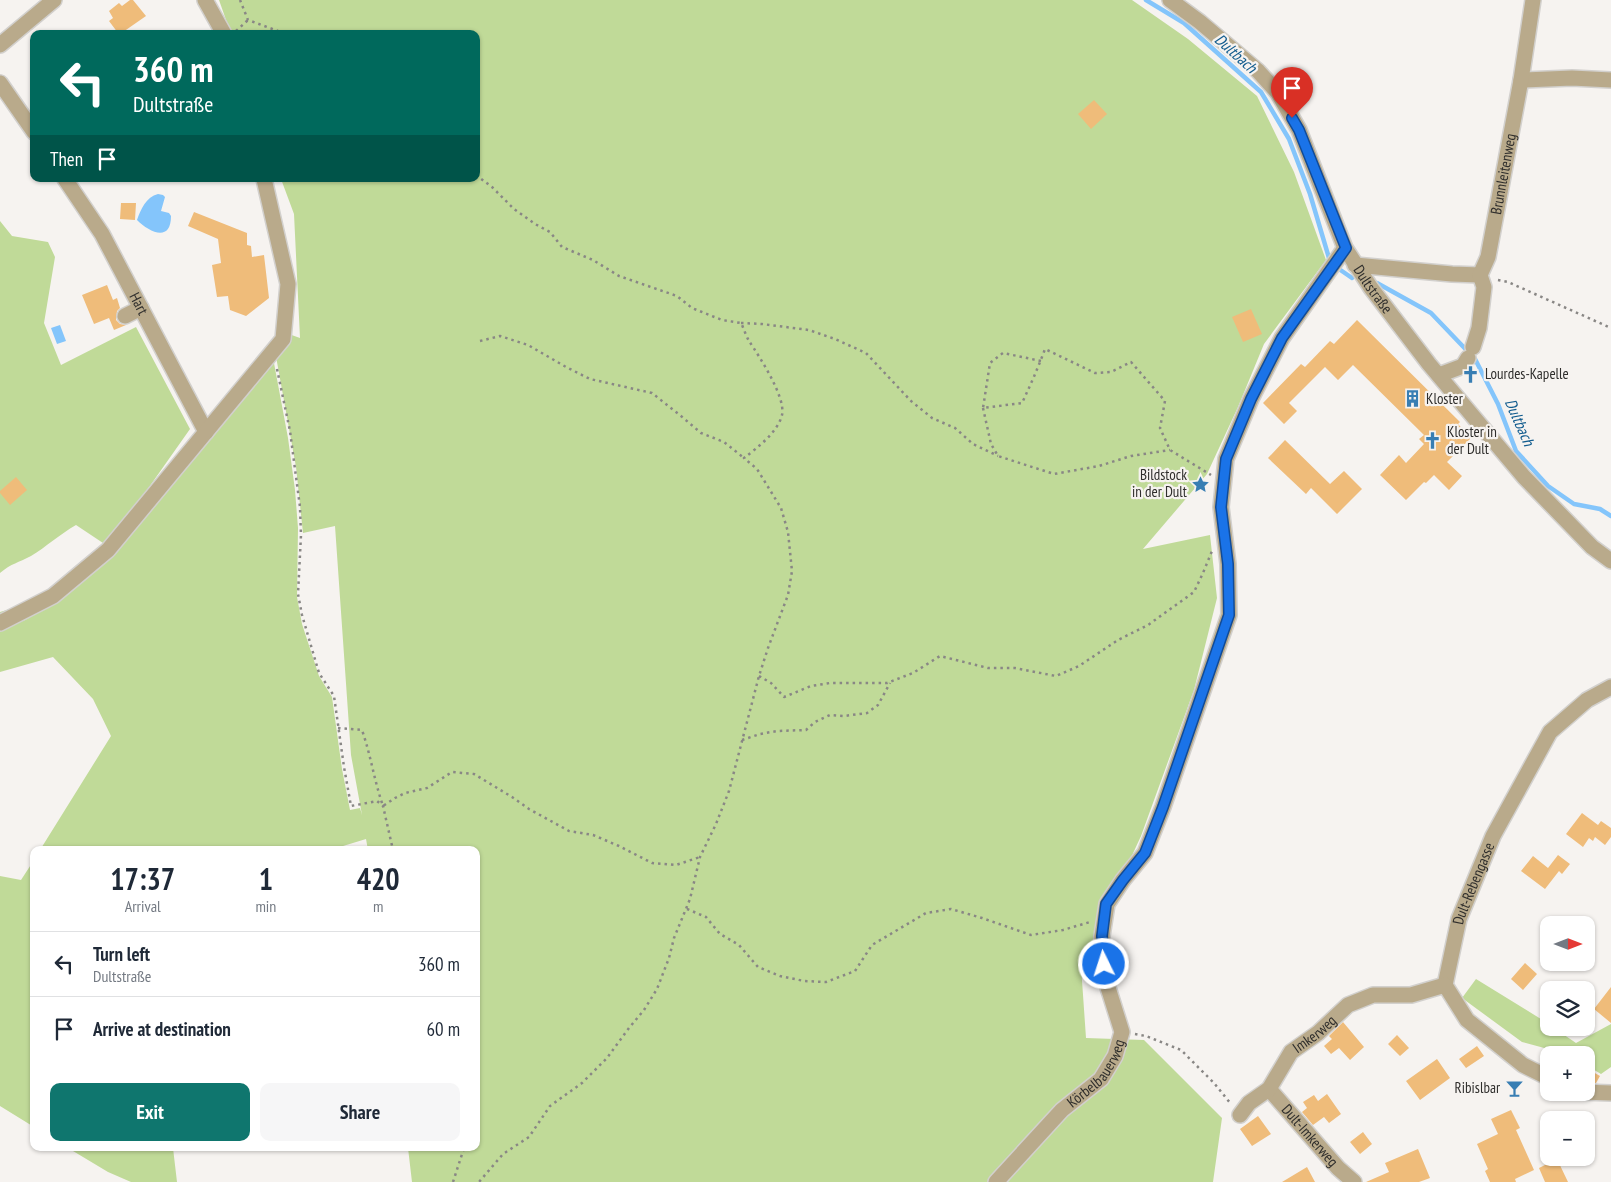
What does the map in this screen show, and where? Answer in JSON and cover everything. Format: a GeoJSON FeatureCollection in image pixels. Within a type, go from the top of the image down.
{"type":"FeatureCollection","features":[{"type":"Feature","properties":{"kind":"street"},"geometry":{"type":"LineString","coordinates":[[0,45],[54,0]]}},
{"type":"Feature","properties":{"kind":"street"},"geometry":{"type":"LineString","coordinates":[[205,0],[223,30]]}},
{"type":"Feature","properties":{"kind":"street"},"geometry":{"type":"LineString","coordinates":[[212,0],[223,30]]}},
{"type":"Feature","properties":{"kind":"street","name":"Dultstraße"},"geometry":{"type":"LineString","coordinates":[[1170,0],[1200,22],[1258,71],[1278,93],[1299,130],[1346,248],[1371,288],[1455,395],[1524,477],[1592,547],[1611,561]]}},
{"type":"Feature","properties":{"kind":"street","name":"Brunnleitenweg"},"geometry":{"type":"LineString","coordinates":[[1455,395],[1458,379],[1480,328],[1484,287],[1480,275],[1488,257],[1521,80],[1533,0]]}},
{"type":"Feature","properties":{"kind":"street"},"geometry":{"type":"LineString","coordinates":[[1521,80],[1572,78],[1611,80]]}},
{"type":"Feature","properties":{"kind":"street"},"geometry":{"type":"LineString","coordinates":[[0,83],[30,126]]}},
{"type":"Feature","properties":{"kind":"street","name":"Hart"},"geometry":{"type":"LineString","coordinates":[[67,182],[102,234],[206,432]]}},
{"type":"Feature","properties":{"kind":"street"},"geometry":{"type":"LineString","coordinates":[[0,623],[53,596],[108,550],[283,339],[288,284],[265,182]]}},
{"type":"Feature","properties":{"kind":"street","name":"Körbelbauerweg"},"geometry":{"type":"LineString","coordinates":[[996,1182],[1062,1110],[1101,1079],[1115,1056],[1122,1032],[1105,978],[1102,936],[1106,904],[1145,853],[1163,807],[1229,615],[1228,564],[1221,507],[1226,459],[1251,399],[1282,338],[1346,248]]}},
{"type":"Feature","properties":{"kind":"street"},"geometry":{"type":"LineString","coordinates":[[1355,265],[1480,275]]}},
{"type":"Feature","properties":{"kind":"street"},"geometry":{"type":"LineString","coordinates":[[126,316],[141,308]]}},
{"type":"Feature","properties":{"kind":"street"},"geometry":{"type":"LineString","coordinates":[[1439,375],[1468,357]]}},
{"type":"Feature","properties":{"kind":"street","name":"Dult-Rebengasse"},"geometry":{"type":"LineString","coordinates":[[1445,985],[1460,919],[1493,836],[1550,732],[1587,700],[1611,687]]}},
{"type":"Feature","properties":{"kind":"street"},"geometry":{"type":"LineString","coordinates":[[1445,985],[1467,1020],[1523,1065],[1540,1074]]}},
{"type":"Feature","properties":{"kind":"street","name":"Imkerweg"},"geometry":{"type":"LineString","coordinates":[[1240,1115],[1249,1103],[1269,1089],[1291,1052],[1318,1033],[1348,1005],[1373,996],[1411,996],[1445,985]]}},
{"type":"Feature","properties":{"kind":"street","name":"Dult-Imkerweg"},"geometry":{"type":"LineString","coordinates":[[1269,1089],[1338,1168],[1354,1182]]}},
{"type":"Feature","properties":{"kind":"street"},"geometry":{"type":"LineString","coordinates":[[1595,1092],[1611,1093]]}},
{"type":"Feature","properties":{"kind":"path"},"geometry":{"type":"LineString","coordinates":[[240,0],[248,20],[275,30]]}},
{"type":"Feature","properties":{"kind":"path"},"geometry":{"type":"LineString","coordinates":[[237,30],[248,20]]}},
{"type":"Feature","properties":{"kind":"path"},"geometry":{"type":"LineString","coordinates":[[480,178],[514,209],[550,232],[562,247],[593,260],[619,276],[654,290],[677,296],[692,308],[722,320],[741,324],[762,324],[808,330],[835,339],[866,353],[911,401],[932,418],[955,428],[974,444],[998,456],[1054,474],[1099,466],[1131,456],[1170,450]]}},
{"type":"Feature","properties":{"kind":"path"},"geometry":{"type":"LineString","coordinates":[[1480,275],[1508,282],[1611,328]]}},
{"type":"Feature","properties":{"kind":"path"},"geometry":{"type":"LineString","coordinates":[[741,324],[774,384],[780,399],[782,414],[776,427],[765,441],[744,458]]}},
{"type":"Feature","properties":{"kind":"path"},"geometry":{"type":"LineString","coordinates":[[478,1182],[504,1154],[529,1137],[550,1106],[582,1083],[607,1058],[644,1010],[657,989],[669,958],[674,938],[687,909],[700,857],[726,800],[759,676],[788,595],[792,571],[788,532],[781,508],[757,469],[724,442],[700,433],[682,416],[652,393],[590,379],[566,368],[528,345],[500,336],[480,341]]}},
{"type":"Feature","properties":{"kind":"path"},"geometry":{"type":"LineString","coordinates":[[983,408],[1022,403],[1046,349],[1095,373],[1111,372],[1132,362],[1165,401],[1160,428],[1170,450],[1214,477],[1226,459]]}},
{"type":"Feature","properties":{"kind":"path"},"geometry":{"type":"LineString","coordinates":[[273,351],[290,431],[300,507],[301,535],[298,594],[302,615],[319,673],[334,696],[351,806],[377,801],[383,806]]}},
{"type":"Feature","properties":{"kind":"path"},"geometry":{"type":"LineString","coordinates":[[998,456],[991,444],[983,408],[990,363],[1003,353],[1041,361]]}},
{"type":"Feature","properties":{"kind":"path"},"geometry":{"type":"LineString","coordinates":[[759,676],[771,684],[784,697],[811,686],[886,684],[913,673],[940,656],[988,668],[1015,668],[1056,676],[1078,666],[1118,640],[1148,625],[1194,592],[1212,550]]}},
{"type":"Feature","properties":{"kind":"path"},"geometry":{"type":"LineString","coordinates":[[742,740],[777,731],[806,730],[814,722],[830,715],[844,716],[867,713],[878,704],[890,682]]}},
{"type":"Feature","properties":{"kind":"path"},"geometry":{"type":"LineString","coordinates":[[338,728],[362,730],[392,846]]}},
{"type":"Feature","properties":{"kind":"path"},"geometry":{"type":"LineString","coordinates":[[383,806],[405,793],[427,788],[452,772],[474,774],[569,831],[593,835],[652,863],[676,865],[700,857]]}},
{"type":"Feature","properties":{"kind":"path"},"geometry":{"type":"LineString","coordinates":[[687,909],[706,916],[720,934],[739,945],[758,967],[804,981],[826,982],[855,971],[872,945],[926,913],[951,909],[1031,935],[1063,930],[1104,917]]}},
{"type":"Feature","properties":{"kind":"path"},"geometry":{"type":"LineString","coordinates":[[1122,1032],[1146,1036],[1181,1050],[1214,1083],[1240,1115]]}},
{"type":"Feature","properties":{"kind":"path"},"geometry":{"type":"LineString","coordinates":[[453,1182],[463,1151]]}},
{"type":"Feature","properties":{"kind":"green space"},"geometry":{"type":"Polygon","coordinates":[[[219,0],[1132,0],[1188,39],[1257,96],[1294,172],[1326,260],[1264,344],[1207,474],[1143,549],[1210,535],[1217,598],[1194,690],[1141,836],[1081,966],[1086,1038],[1144,1040],[1222,1118],[1213,1182],[412,1182],[408,1151],[480,1151],[480,846],[367,846],[366,839],[343,846],[42,846],[111,736],[93,699],[53,657],[0,672],[0,612],[10,609],[23,621],[54,604],[102,563],[240,395],[274,363],[288,438],[295,490],[298,528],[297,597],[302,624],[319,676],[332,697],[350,810],[360,808],[362,815],[351,755],[335,526],[303,533],[296,467],[275,351],[286,333],[300,338],[294,214],[282,182],[480,182],[480,30],[230,30],[219,0]]]}},
{"type":"Feature","properties":{"kind":"green space"},"geometry":{"type":"Polygon","coordinates":[[[0,221],[12,236],[48,242],[55,257],[44,323],[61,365],[136,327],[190,429],[121,527],[106,545],[76,525],[31,556],[0,573],[0,221]]]}},
{"type":"Feature","properties":{"kind":"green space"},"geometry":{"type":"Polygon","coordinates":[[[30,866],[30,1125],[0,1106],[0,876],[21,880],[30,866]]]}},
{"type":"Feature","properties":{"kind":"green space"},"geometry":{"type":"Polygon","coordinates":[[[1476,979],[1540,1018],[1540,1036],[1566,1036],[1576,1043],[1589,1036],[1595,1036],[1595,1033],[1611,1024],[1611,1067],[1601,1074],[1595,1070],[1595,1046],[1540,1047],[1522,1042],[1462,998],[1476,979]]]}},
{"type":"Feature","properties":{"kind":"green space"},"geometry":{"type":"Polygon","coordinates":[[[73,1151],[173,1151],[177,1182],[131,1182],[108,1172],[73,1151]]]}},
{"type":"Feature","properties":{"kind":"water"},"geometry":{"type":"Polygon","coordinates":[[[158,194],[165,197],[161,211],[169,213],[171,216],[167,230],[158,233],[147,228],[137,220],[147,201],[158,194]]]}},
{"type":"Feature","properties":{"kind":"water"},"geometry":{"type":"Polygon","coordinates":[[[60,325],[66,341],[57,344],[51,328],[60,325]]]}},
{"type":"Feature","properties":{"kind":"building"},"geometry":{"type":"Polygon","coordinates":[[[133,0],[146,16],[126,30],[116,30],[109,21],[113,18],[109,11],[119,3],[122,6],[133,0]]]}},
{"type":"Feature","properties":{"kind":"building"},"geometry":{"type":"Polygon","coordinates":[[[1094,100],[1107,114],[1091,129],[1078,114],[1094,100]]]}},
{"type":"Feature","properties":{"kind":"building"},"geometry":{"type":"Polygon","coordinates":[[[121,203],[136,203],[135,220],[120,219],[121,203]]]}},
{"type":"Feature","properties":{"kind":"building"},"geometry":{"type":"Polygon","coordinates":[[[194,212],[247,233],[247,245],[251,246],[252,257],[264,255],[269,298],[246,316],[230,310],[228,296],[217,297],[212,265],[221,263],[218,239],[188,226],[194,212]]]}},
{"type":"Feature","properties":{"kind":"building"},"geometry":{"type":"Polygon","coordinates":[[[107,285],[113,300],[117,298],[120,308],[117,311],[116,320],[120,324],[126,325],[114,330],[109,318],[94,324],[82,295],[107,285]]]}},
{"type":"Feature","properties":{"kind":"building"},"geometry":{"type":"Polygon","coordinates":[[[1251,309],[1262,334],[1243,342],[1232,317],[1251,309]]]}},
{"type":"Feature","properties":{"kind":"building","name":"Kloster"},"geometry":{"type":"Polygon","coordinates":[[[1357,320],[1460,422],[1458,424],[1471,438],[1447,462],[1462,476],[1449,490],[1434,475],[1406,500],[1380,475],[1399,455],[1406,463],[1424,444],[1419,439],[1424,435],[1353,365],[1338,380],[1325,367],[1289,403],[1297,411],[1284,424],[1263,403],[1301,364],[1305,367],[1330,341],[1334,344],[1357,320]]]}},
{"type":"Feature","properties":{"kind":"building"},"geometry":{"type":"Polygon","coordinates":[[[1285,440],[1330,484],[1344,471],[1362,489],[1337,514],[1311,488],[1306,494],[1268,458],[1285,440]]]}},
{"type":"Feature","properties":{"kind":"building"},"geometry":{"type":"Polygon","coordinates":[[[16,477],[27,490],[10,505],[0,491],[16,477]]]}},
{"type":"Feature","properties":{"kind":"building"},"geometry":{"type":"Polygon","coordinates":[[[1582,813],[1598,825],[1601,821],[1611,828],[1611,837],[1605,845],[1595,837],[1593,841],[1589,838],[1583,847],[1566,834],[1582,813]]]}},
{"type":"Feature","properties":{"kind":"building"},"geometry":{"type":"Polygon","coordinates":[[[1558,855],[1570,864],[1562,874],[1559,871],[1545,889],[1521,871],[1533,856],[1548,868],[1558,855]]]}},
{"type":"Feature","properties":{"kind":"building"},"geometry":{"type":"Polygon","coordinates":[[[1525,963],[1537,974],[1523,990],[1511,979],[1525,963]]]}},
{"type":"Feature","properties":{"kind":"building"},"geometry":{"type":"Polygon","coordinates":[[[1611,987],[1611,1023],[1595,1010],[1611,987]]]}},
{"type":"Feature","properties":{"kind":"building"},"geometry":{"type":"Polygon","coordinates":[[[1343,1022],[1364,1047],[1350,1060],[1339,1048],[1331,1054],[1324,1046],[1332,1039],[1329,1036],[1343,1022]]]}},
{"type":"Feature","properties":{"kind":"building"},"geometry":{"type":"Polygon","coordinates":[[[1397,1035],[1409,1048],[1400,1056],[1388,1044],[1397,1035]]]}},
{"type":"Feature","properties":{"kind":"building"},"geometry":{"type":"Polygon","coordinates":[[[1477,1046],[1484,1056],[1466,1068],[1459,1059],[1477,1046]]]}},
{"type":"Feature","properties":{"kind":"building"},"geometry":{"type":"Polygon","coordinates":[[[1437,1059],[1450,1078],[1420,1100],[1406,1081],[1437,1059]]]}},
{"type":"Feature","properties":{"kind":"building"},"geometry":{"type":"Polygon","coordinates":[[[1595,1073],[1600,1076],[1595,1083],[1595,1073]]]}},
{"type":"Feature","properties":{"kind":"building"},"geometry":{"type":"Polygon","coordinates":[[[1327,1094],[1341,1114],[1329,1123],[1324,1117],[1313,1125],[1302,1112],[1307,1108],[1303,1102],[1314,1095],[1318,1101],[1327,1094]]]}},
{"type":"Feature","properties":{"kind":"building"},"geometry":{"type":"Polygon","coordinates":[[[1511,1110],[1520,1128],[1516,1130],[1534,1170],[1515,1179],[1516,1182],[1490,1182],[1485,1171],[1488,1169],[1477,1144],[1498,1134],[1491,1119],[1511,1110]]]}},
{"type":"Feature","properties":{"kind":"building"},"geometry":{"type":"Polygon","coordinates":[[[1258,1116],[1271,1134],[1252,1146],[1240,1129],[1258,1116]]]}},
{"type":"Feature","properties":{"kind":"building"},"geometry":{"type":"Polygon","coordinates":[[[1363,1132],[1372,1144],[1360,1154],[1350,1142],[1363,1132]]]}},
{"type":"Feature","properties":{"kind":"building"},"geometry":{"type":"Polygon","coordinates":[[[1418,1149],[1430,1178],[1419,1182],[1366,1182],[1389,1172],[1385,1163],[1418,1149]]]}},
{"type":"Feature","properties":{"kind":"building"},"geometry":{"type":"Polygon","coordinates":[[[1543,1166],[1560,1166],[1568,1182],[1545,1182],[1539,1168],[1543,1166]]]}},
{"type":"Feature","properties":{"kind":"building"},"geometry":{"type":"Polygon","coordinates":[[[1307,1167],[1315,1182],[1282,1182],[1307,1167]]]}},
{"type":"Feature","properties":{"kind":"waterway","name":"Dultbach"},"geometry":{"type":"LineString","coordinates":[[1146,0],[1184,23],[1261,92],[1289,139],[1310,194],[1329,258]]}},
{"type":"Feature","properties":{"kind":"waterway","name":"Dultbach"},"geometry":{"type":"LineString","coordinates":[[1339,269],[1352,278]]}},
{"type":"Feature","properties":{"kind":"waterway","name":"Dultbach"},"geometry":{"type":"LineString","coordinates":[[1377,283],[1431,313],[1475,359],[1498,404],[1516,451],[1548,486],[1574,504],[1600,509],[1611,516]]}},
{"type":"Feature","properties":{"kind":"place","name":"Lourdes-Kapelle"},"geometry":{"type":"Point","coordinates":[1471,374]}},
{"type":"Feature","properties":{"kind":"place","name":"Kloster"},"geometry":{"type":"Point","coordinates":[1412,399]}},
{"type":"Feature","properties":{"kind":"place","name":"Kloster in der Dult"},"geometry":{"type":"Point","coordinates":[1433,441]}},
{"type":"Feature","properties":{"kind":"place","name":"Bildstock in der Dult"},"geometry":{"type":"Point","coordinates":[1201,484]}},
{"type":"Feature","properties":{"kind":"place","name":"Ribislbar"},"geometry":{"type":"Point","coordinates":[1514,1088]}},
{"type":"Feature","properties":{"kind":"route"},"geometry":{"type":"LineString","coordinates":[[1104,964],[1102,936],[1106,904],[1145,853],[1163,807],[1229,615],[1228,564],[1221,507],[1226,459],[1251,399],[1282,338],[1346,248],[1299,130],[1292,118]]}}]}
